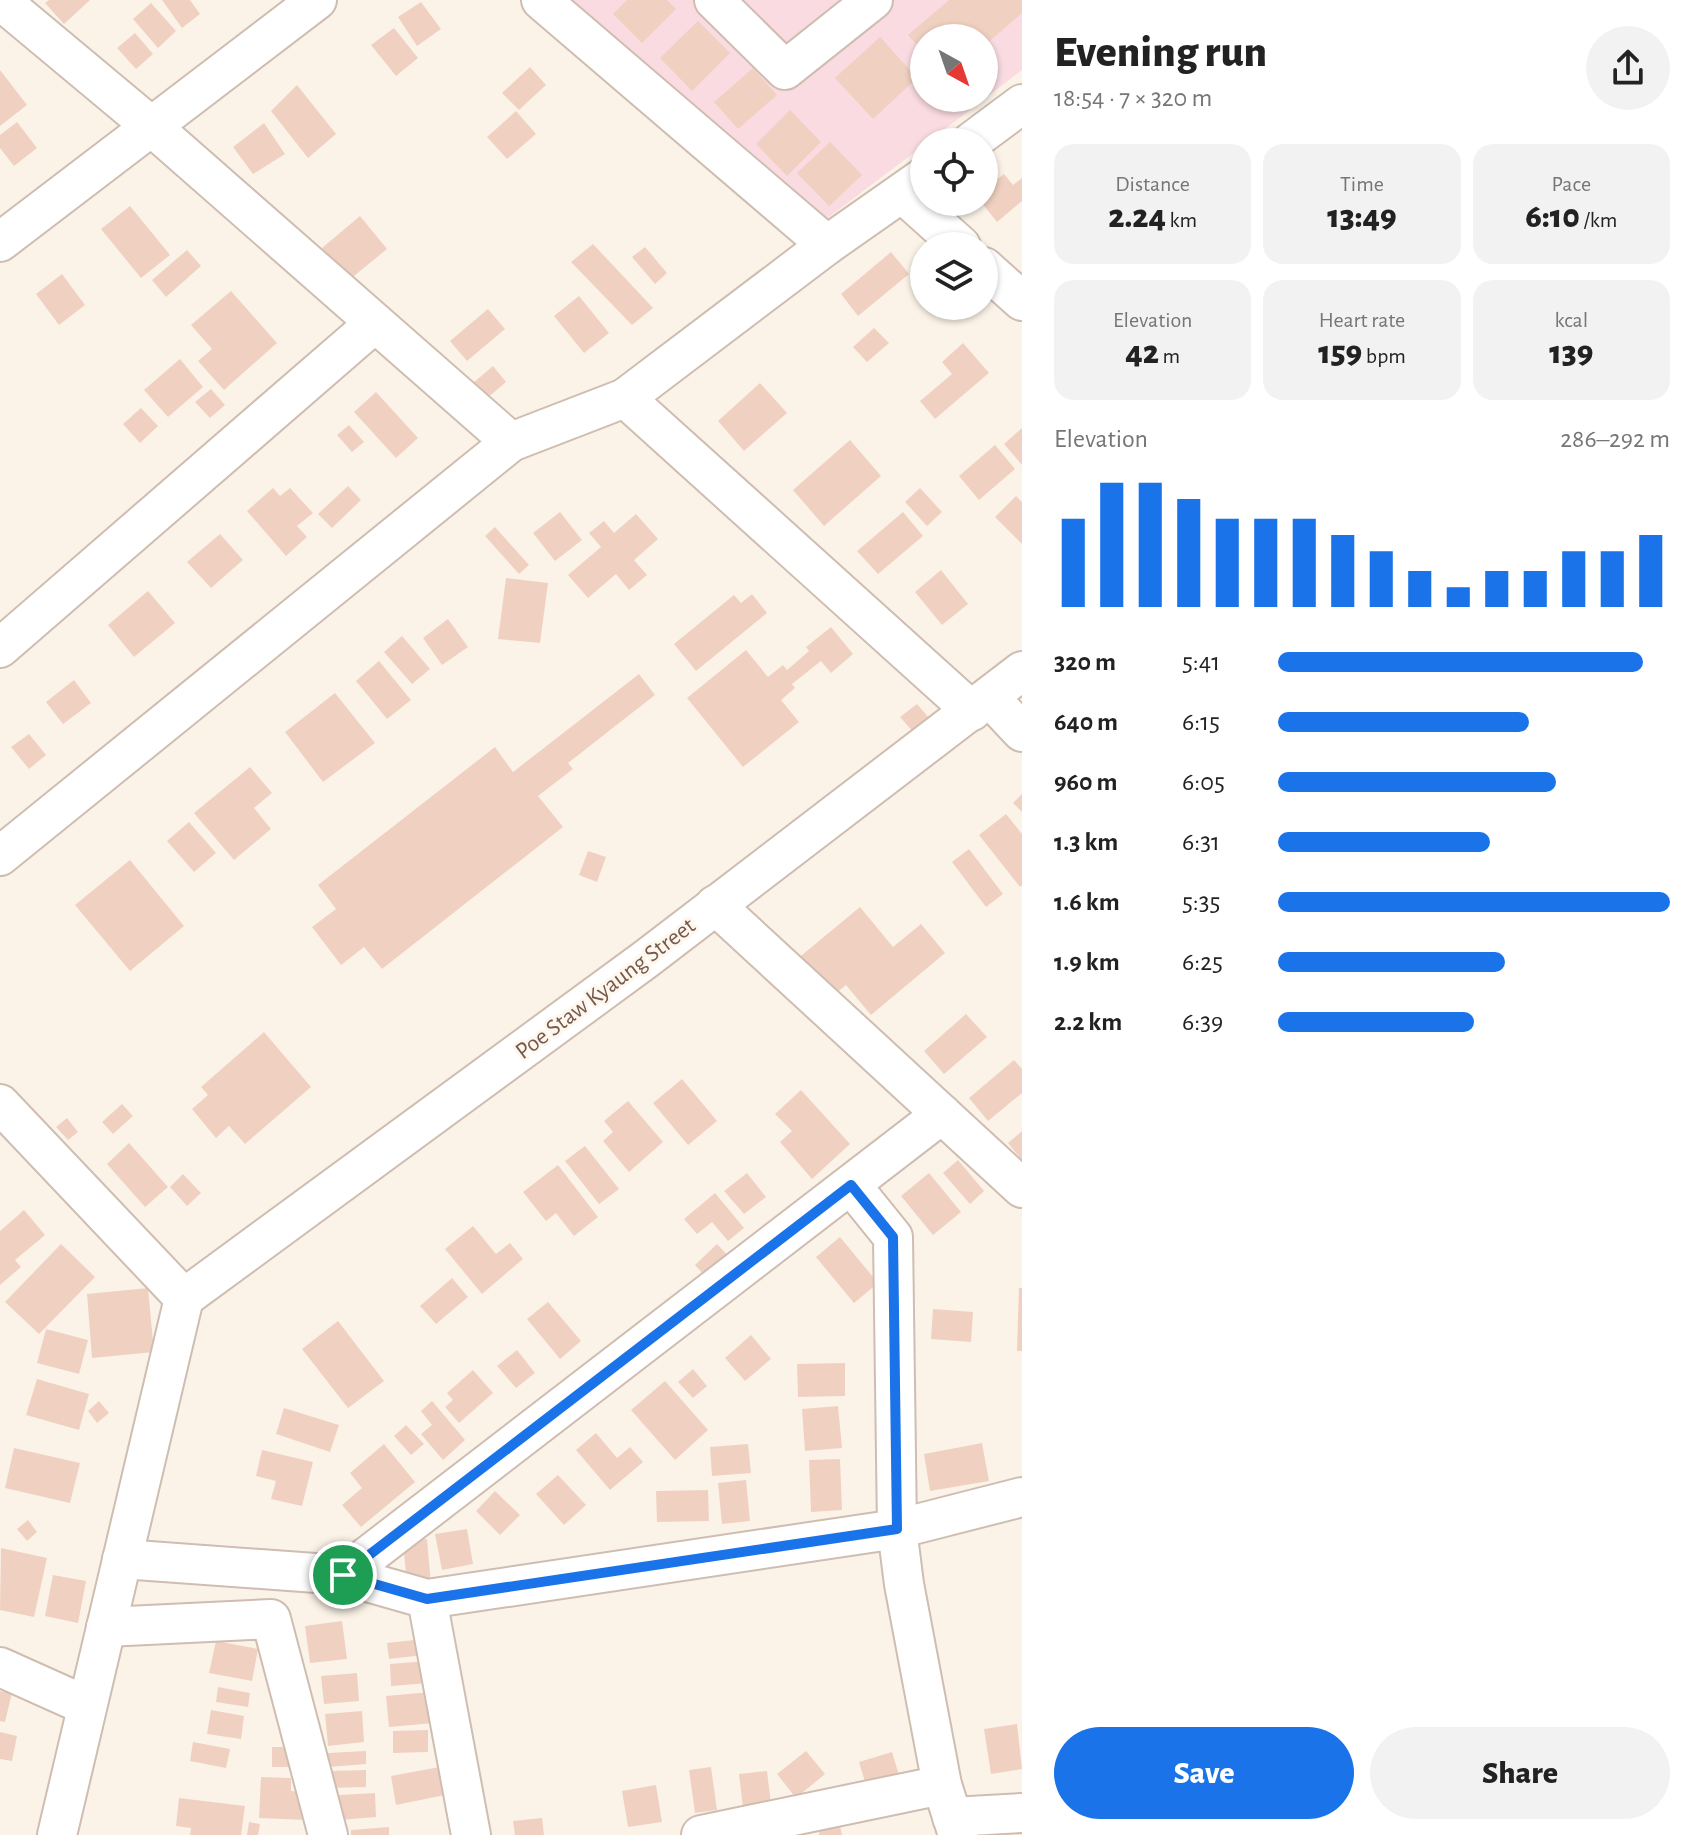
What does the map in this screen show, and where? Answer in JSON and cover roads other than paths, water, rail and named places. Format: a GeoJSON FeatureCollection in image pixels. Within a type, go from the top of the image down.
{"type":"FeatureCollection","features":[{"type":"Feature","properties":{"kind":"street"},"geometry":{"type":"LineString","coordinates":[[0,0],[151,126],[511,442]]}},
{"type":"Feature","properties":{"kind":"street"},"geometry":{"type":"LineString","coordinates":[[0,242],[317,0]]}},
{"type":"Feature","properties":{"kind":"street"},"geometry":{"type":"LineString","coordinates":[[541,0],[827,245]]}},
{"type":"Feature","properties":{"kind":"street"},"geometry":{"type":"LineString","coordinates":[[714,0],[785,70],[873,0]]}},
{"type":"Feature","properties":{"kind":"street"},"geometry":{"type":"LineString","coordinates":[[990,128],[1022,104]]}},
{"type":"Feature","properties":{"kind":"street"},"geometry":{"type":"LineString","coordinates":[[0,856],[511,442],[625,398],[827,245],[910,187]]}},
{"type":"Feature","properties":{"kind":"street"},"geometry":{"type":"LineString","coordinates":[[937,216],[950,232]]}},
{"type":"Feature","properties":{"kind":"street"},"geometry":{"type":"LineString","coordinates":[[998,280],[1022,301]]}},
{"type":"Feature","properties":{"kind":"street"},"geometry":{"type":"LineString","coordinates":[[0,648],[375,323]]}},
{"type":"Feature","properties":{"kind":"street"},"geometry":{"type":"LineString","coordinates":[[625,398],[981,704],[1022,732]]}},
{"type":"Feature","properties":{"kind":"street","name":"Poe Staw Kyaung Street"},"geometry":{"type":"LineString","coordinates":[[184,1298],[646,959],[1022,671]]}},
{"type":"Feature","properties":{"kind":"street"},"geometry":{"type":"LineString","coordinates":[[715,905],[1022,1188]]}},
{"type":"Feature","properties":{"kind":"street"},"geometry":{"type":"LineString","coordinates":[[0,1104],[184,1298],[57,1835]]}},
{"type":"Feature","properties":{"kind":"street"},"geometry":{"type":"LineString","coordinates":[[343,1575],[942,1114]]}},
{"type":"Feature","properties":{"kind":"street"},"geometry":{"type":"LineString","coordinates":[[851,1185],[893,1237],[897,1529],[904,1584],[951,1813]]}},
{"type":"Feature","properties":{"kind":"street"},"geometry":{"type":"LineString","coordinates":[[122,1559],[343,1575],[427,1599],[897,1529],[1022,1497]]}},
{"type":"Feature","properties":{"kind":"street"},"geometry":{"type":"LineString","coordinates":[[427,1599],[471,1835]]}},
{"type":"Feature","properties":{"kind":"street"},"geometry":{"type":"LineString","coordinates":[[106,1627],[271,1619],[328,1835]]}},
{"type":"Feature","properties":{"kind":"street"},"geometry":{"type":"LineString","coordinates":[[0,1667],[87,1706]]}},
{"type":"Feature","properties":{"kind":"street"},"geometry":{"type":"LineString","coordinates":[[701,1835],[951,1813],[1022,1813]]}}]}
